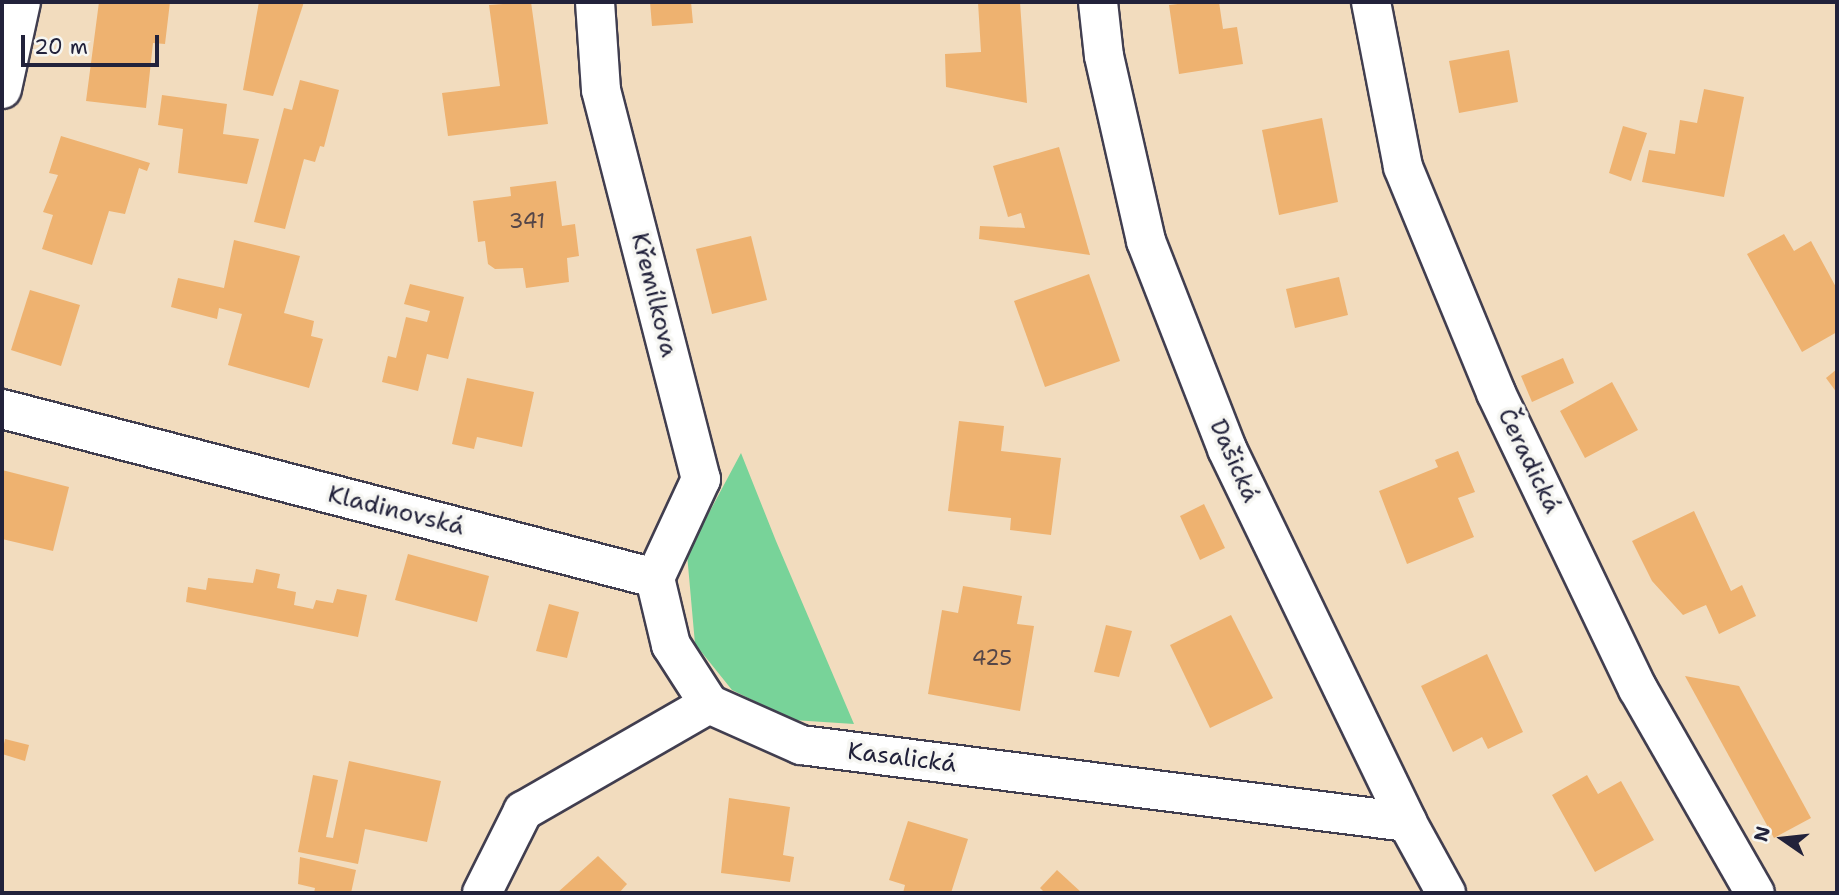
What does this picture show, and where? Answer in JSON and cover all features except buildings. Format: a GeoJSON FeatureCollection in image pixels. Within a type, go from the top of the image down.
{"type":"FeatureCollection","features":[{"type":"Feature","properties":{"kind":"street"},"geometry":{"type":"LineString","coordinates":[[2,89],[21,2]]}},
{"type":"Feature","properties":{"kind":"street","name":"Křemílkova"},"geometry":{"type":"LineString","coordinates":[[595,2],[601,90],[701,479],[655,578]]}},
{"type":"Feature","properties":{"kind":"street","name":"Dašická"},"geometry":{"type":"LineString","coordinates":[[1098,2],[1104,56],[1146,241],[1227,449],[1407,822],[1433,888]]}},
{"type":"Feature","properties":{"kind":"street","name":"Čeradická"},"geometry":{"type":"LineString","coordinates":[[1371,2],[1403,167],[1496,393],[1638,689],[1755,893]]}},
{"type":"Feature","properties":{"kind":"street","name":"Kladinovská"},"geometry":{"type":"LineString","coordinates":[[2,409],[655,578]]}},
{"type":"Feature","properties":{"kind":"street"},"geometry":{"type":"LineString","coordinates":[[482,893],[523,810],[709,704],[671,645],[655,578]]}},
{"type":"Feature","properties":{"kind":"street","name":"Kasalická"},"geometry":{"type":"LineString","coordinates":[[709,704],[801,745],[1407,822]]}},
{"type":"Feature","properties":{"kind":"green space"},"geometry":{"type":"Polygon","coordinates":[[[741,453],[854,724],[793,720],[732,690],[695,644],[687,554],[741,453]]]}}]}
